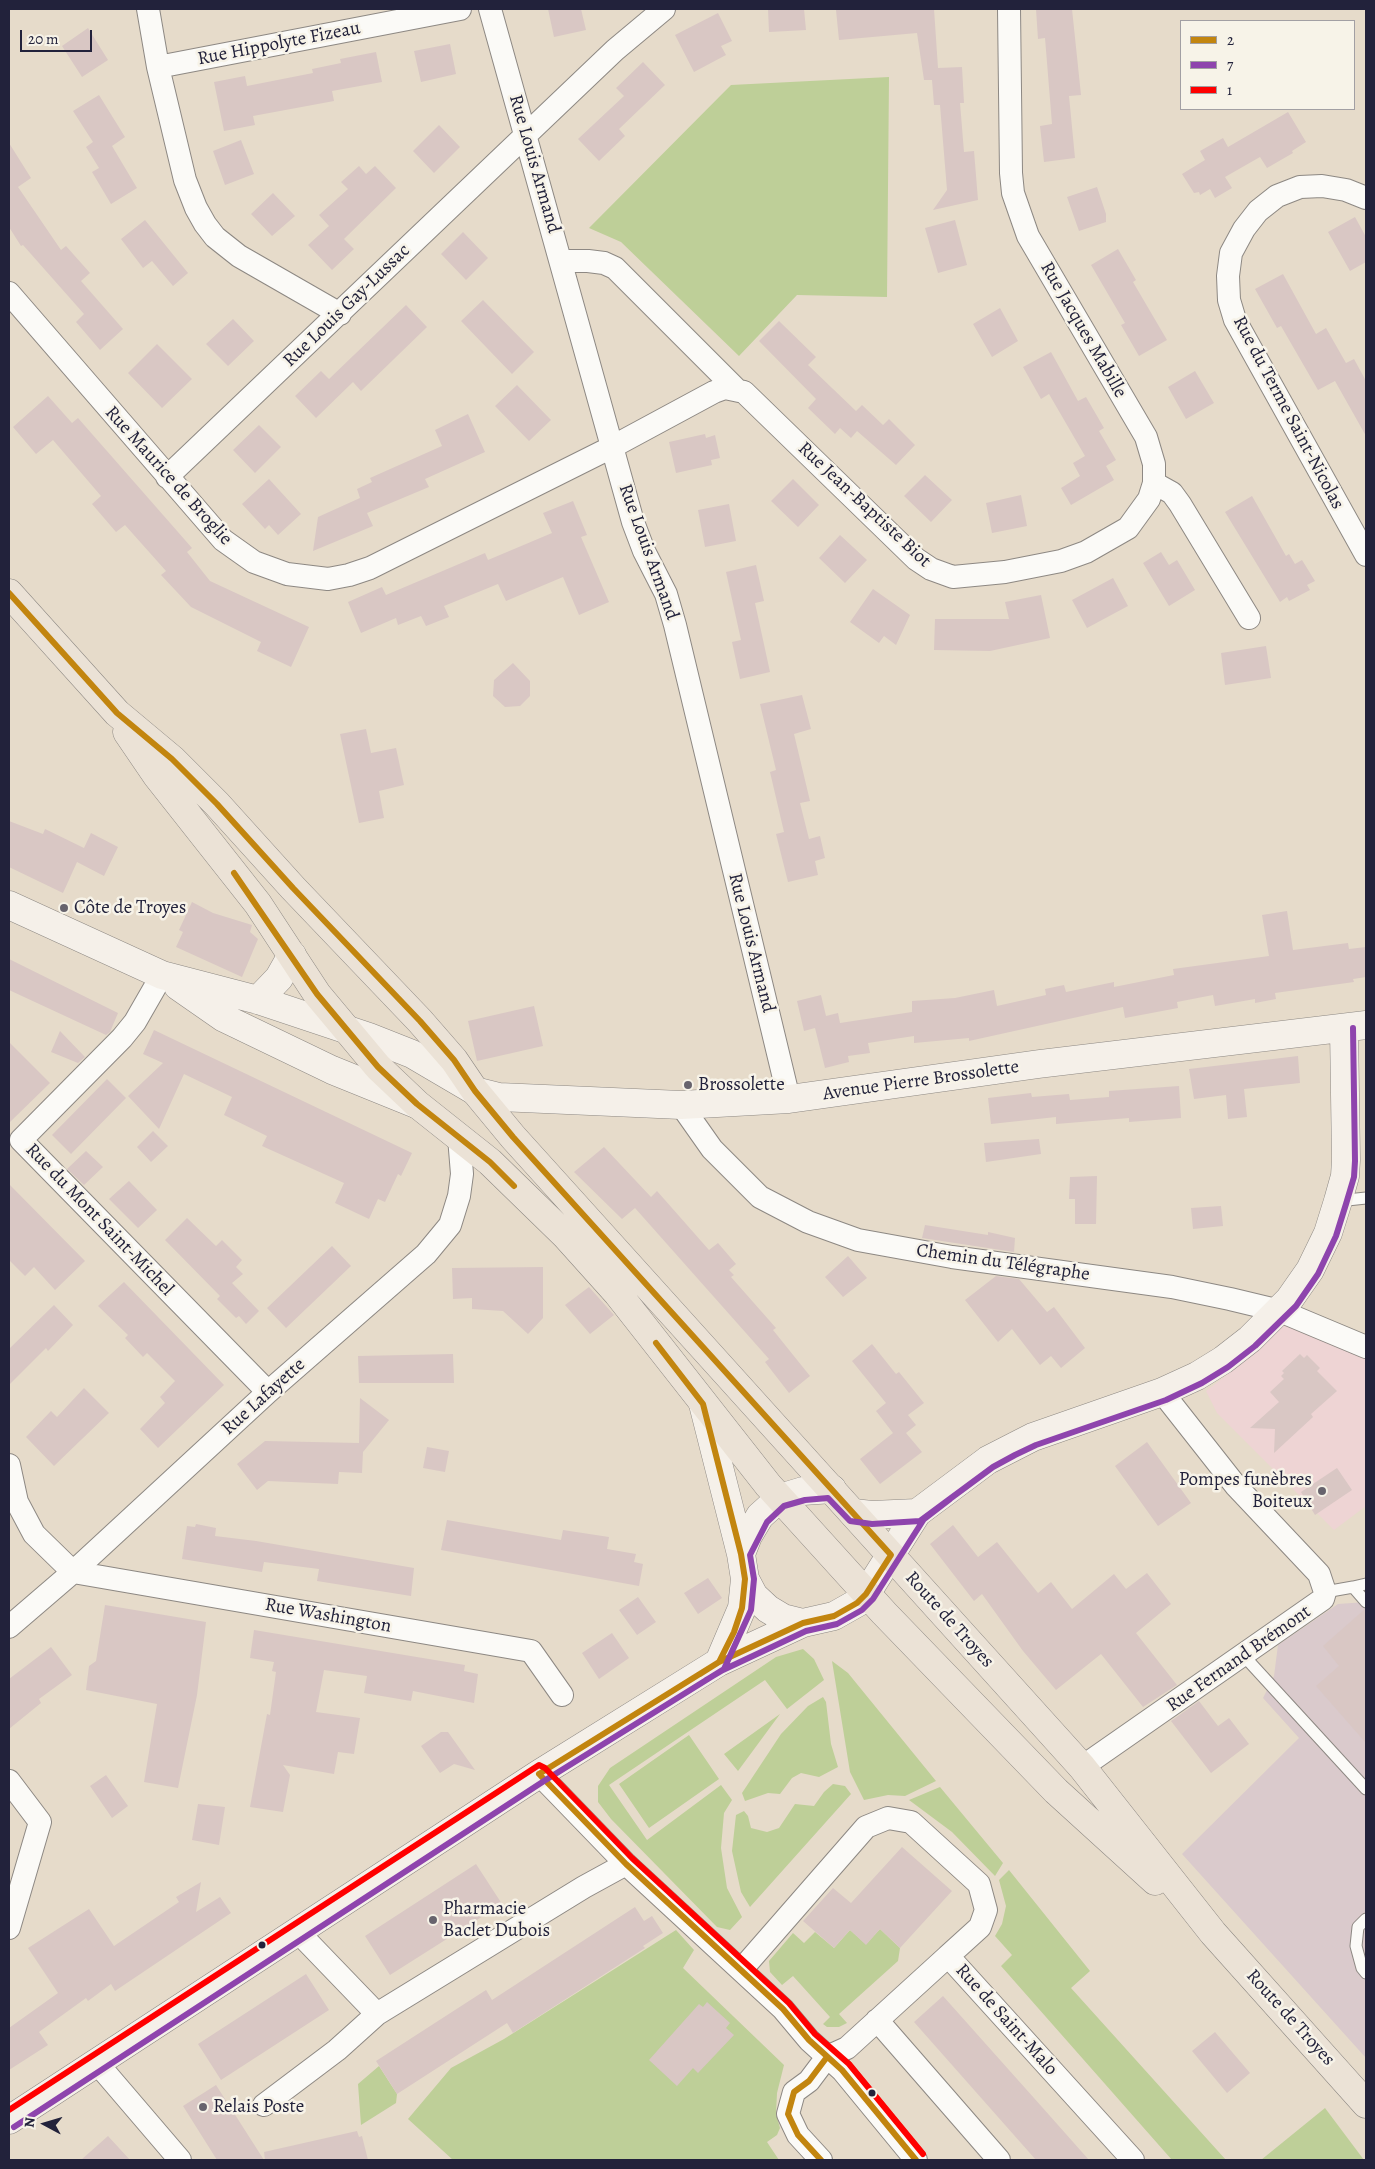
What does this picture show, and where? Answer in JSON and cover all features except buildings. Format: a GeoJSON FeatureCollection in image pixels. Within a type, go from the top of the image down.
{"type":"FeatureCollection","features":[{"type":"Feature","properties":{"kind":"main road"},"geometry":{"type":"LineString","coordinates":[[9,593],[116,713]]}},
{"type":"Feature","properties":{"kind":"main road","name":"Route de Troyes"},"geometry":{"type":"LineString","coordinates":[[116,713],[136,747],[218,852],[345,1029],[378,1067],[417,1104],[490,1162],[565,1236],[618,1294],[703,1404],[780,1498],[866,1594],[1056,1791],[1213,1932]]}},
{"type":"Feature","properties":{"kind":"main road","name":"Route de Troyes"},"geometry":{"type":"LineString","coordinates":[[116,713],[172,759],[217,804],[293,888],[420,1021],[454,1060],[475,1091],[513,1136],[1082,1767],[1213,1932],[1366,2104]]}},
{"type":"Feature","properties":{"kind":"main road"},"geometry":{"type":"LineString","coordinates":[[9,905],[162,975],[224,1018],[332,1070],[417,1104]]}},
{"type":"Feature","properties":{"kind":"main road"},"geometry":{"type":"LineString","coordinates":[[258,1000],[279,978],[292,955]]}},
{"type":"Feature","properties":{"kind":"main road","name":"Avenue Pierre Brossolette"},"geometry":{"type":"LineString","coordinates":[[162,975],[258,1000],[345,1029],[412,1054],[475,1091],[499,1097],[681,1105],[789,1099],[1039,1064],[1355,1026]]}},
{"type":"Feature","properties":{"kind":"main road"},"geometry":{"type":"LineString","coordinates":[[9,2120],[539,1774],[719,1662],[803,1622],[834,1616],[857,1603],[866,1594],[917,1513],[988,1460],[1033,1437],[1162,1392],[1198,1376],[1223,1360],[1280,1310],[1310,1270],[1328,1233],[1345,1176],[1355,1026]]}},
{"type":"Feature","properties":{"kind":"main road"},"geometry":{"type":"LineString","coordinates":[[703,1404],[743,1567],[754,1596],[768,1609],[783,1618],[803,1622]]}},
{"type":"Feature","properties":{"kind":"main road"},"geometry":{"type":"LineString","coordinates":[[719,1662],[742,1608],[743,1567],[748,1536],[760,1516],[780,1498],[803,1491],[832,1489]]}},
{"type":"Feature","properties":{"kind":"main road"},"geometry":{"type":"LineString","coordinates":[[853,1513],[872,1515],[917,1513]]}},
{"type":"Feature","properties":{"kind":"street"},"geometry":{"type":"LineString","coordinates":[[148,9],[158,68],[185,180],[196,208],[205,224],[215,237],[239,256],[340,314]]}},
{"type":"Feature","properties":{"kind":"street","name":"Rue Hippolyte Fizeau"},"geometry":{"type":"LineString","coordinates":[[158,68],[460,9]]}},
{"type":"Feature","properties":{"kind":"street","name":"Rue Louis Armand"},"geometry":{"type":"LineString","coordinates":[[490,9],[612,447],[639,536],[666,594],[675,625],[789,1099]]}},
{"type":"Feature","properties":{"kind":"street"},"geometry":{"type":"LineString","coordinates":[[526,135],[615,50],[664,9]]}},
{"type":"Feature","properties":{"kind":"street","name":"Rue Jacques Mabille"},"geometry":{"type":"LineString","coordinates":[[1009,9],[1011,173],[1019,213],[1028,236],[1146,437],[1154,464],[1154,483]]}},
{"type":"Feature","properties":{"kind":"street","name":"Rue Louis Gay-Lussac"},"geometry":{"type":"LineString","coordinates":[[167,477],[526,135]]}},
{"type":"Feature","properties":{"kind":"street","name":"Rue du Terme Saint-Nicolas"},"geometry":{"type":"LineString","coordinates":[[1366,198],[1346,190],[1322,186],[1300,187],[1278,196],[1258,211],[1244,229],[1232,253],[1228,276],[1229,300],[1235,320],[1366,555]]}},
{"type":"Feature","properties":{"kind":"street","name":"Rue Jean-Baptiste Biot"},"geometry":{"type":"LineString","coordinates":[[561,261],[604,263],[615,268],[736,389],[744,392],[916,559],[931,569],[948,575],[969,577],[1061,561],[1086,552],[1128,528],[1149,499],[1154,483]]}},
{"type":"Feature","properties":{"kind":"street","name":"Rue Maurice de Broglie"},"geometry":{"type":"LineString","coordinates":[[9,293],[223,540],[238,553],[260,565],[287,574],[328,579],[370,568],[612,447]]}},
{"type":"Feature","properties":{"kind":"street"},"geometry":{"type":"LineString","coordinates":[[612,447],[714,392],[725,388],[736,389]]}},
{"type":"Feature","properties":{"kind":"street"},"geometry":{"type":"LineString","coordinates":[[1154,483],[1172,493],[1180,504],[1248,618]]}},
{"type":"Feature","properties":{"kind":"street","name":"Rue du Mont Saint-Michel"},"geometry":{"type":"LineString","coordinates":[[162,975],[135,1022],[122,1038],[21,1140],[268,1392]]}},
{"type":"Feature","properties":{"kind":"street","name":"Chemin du Télégraphe"},"geometry":{"type":"LineString","coordinates":[[681,1105],[712,1149],[760,1196],[808,1222],[858,1240],[952,1257],[1172,1287],[1280,1310],[1366,1347]]}},
{"type":"Feature","properties":{"kind":"street","name":"Rue Lafayette"},"geometry":{"type":"LineString","coordinates":[[9,1627],[73,1572],[268,1392],[426,1254],[450,1225],[460,1196],[462,1174],[459,1137]]}},
{"type":"Feature","properties":{"kind":"street","name":"Rue Fernand Brémont"},"geometry":{"type":"LineString","coordinates":[[1082,1767],[1317,1606],[1323,1599],[1325,1592],[1319,1574],[1236,1486],[1162,1392]]}},
{"type":"Feature","properties":{"kind":"street"},"geometry":{"type":"LineString","coordinates":[[9,1465],[17,1502],[34,1534],[73,1572]]}},
{"type":"Feature","properties":{"kind":"street","name":"Rue Washington"},"geometry":{"type":"LineString","coordinates":[[73,1572],[531,1651],[562,1695]]}},
{"type":"Feature","properties":{"kind":"street"},"geometry":{"type":"LineString","coordinates":[[539,1774],[626,1864],[742,1969],[783,2009],[809,2040],[842,2070],[916,2160]]}},
{"type":"Feature","properties":{"kind":"street"},"geometry":{"type":"LineString","coordinates":[[9,1781],[40,1822],[9,1928]]}},
{"type":"Feature","properties":{"kind":"street"},"geometry":{"type":"LineString","coordinates":[[742,1969],[866,1827],[888,1818],[911,1822],[979,1884],[986,1910],[980,1927],[948,1956]]}},
{"type":"Feature","properties":{"kind":"street"},"geometry":{"type":"LineString","coordinates":[[264,2105],[337,2050],[377,2014],[584,1887],[626,1864]]}},
{"type":"Feature","properties":{"kind":"street"},"geometry":{"type":"LineString","coordinates":[[298,1932],[377,2014]]}},
{"type":"Feature","properties":{"kind":"street","name":"Rue de Saint-Malo"},"geometry":{"type":"LineString","coordinates":[[827,2056],[847,2048],[948,1956],[1132,2160]]}},
{"type":"Feature","properties":{"kind":"street"},"geometry":{"type":"LineString","coordinates":[[877,2020],[999,2160]]}},
{"type":"Feature","properties":{"kind":"street"},"geometry":{"type":"LineString","coordinates":[[821,2160],[798,2135],[788,2114],[794,2092],[809,2081],[827,2056]]}},
{"type":"Feature","properties":{"kind":"street"},"geometry":{"type":"LineString","coordinates":[[96,2063],[180,2160]]}},
{"type":"Feature","properties":{"kind":"lane"},"geometry":{"type":"LineString","coordinates":[[1338,1201],[1366,1198]]}},
{"type":"Feature","properties":{"kind":"lane"},"geometry":{"type":"LineString","coordinates":[[1325,1592],[1366,1584]]}},
{"type":"Feature","properties":{"kind":"lane"},"geometry":{"type":"LineString","coordinates":[[1353,1587],[1366,1602]]}},
{"type":"Feature","properties":{"kind":"lane"},"geometry":{"type":"LineString","coordinates":[[1244,1656],[1366,1789]]}},
{"type":"Feature","properties":{"kind":"lane"},"geometry":{"type":"LineString","coordinates":[[1366,1919],[1358,1927],[1356,1946],[1362,1968],[1366,1973]]}},
{"type":"Feature","properties":{"kind":"shaded area"},"geometry":{"type":"Polygon","coordinates":[[[1286,1320],[1366,1352],[1366,1506],[1334,1530],[1217,1413],[1206,1391],[1250,1357],[1286,1320]]]}},
{"type":"Feature","properties":{"kind":"shaded area"},"geometry":{"type":"Polygon","coordinates":[[[1366,1602],[1366,2058],[1182,1854],[1299,1738],[1263,1698],[1274,1676],[1278,1645],[1338,1604],[1366,1602]]]}},
{"type":"Feature","properties":{"kind":"green space"},"geometry":{"type":"Polygon","coordinates":[[[889,77],[887,297],[797,295],[739,356],[621,242],[589,228],[731,85],[889,77]]]}},
{"type":"Feature","properties":{"kind":"green space"},"geometry":{"type":"Polygon","coordinates":[[[803,1649],[814,1659],[824,1680],[787,1709],[765,1680],[609,1785],[647,1840],[721,1785],[732,1800],[724,1813],[721,1848],[727,1888],[742,1917],[730,1930],[717,1927],[611,1819],[598,1802],[598,1786],[610,1768],[776,1657],[803,1649]]]}},
{"type":"Feature","properties":{"kind":"green space"},"geometry":{"type":"Polygon","coordinates":[[[832,1661],[848,1673],[936,1781],[905,1796],[888,1795],[864,1800],[850,1772],[832,1661]]]}},
{"type":"Feature","properties":{"kind":"green space"},"geometry":{"type":"Polygon","coordinates":[[[823,1697],[826,1702],[831,1744],[838,1767],[819,1777],[801,1773],[792,1778],[780,1794],[768,1793],[745,1801],[742,1793],[781,1734],[808,1706],[823,1697]]]}},
{"type":"Feature","properties":{"kind":"green space"},"geometry":{"type":"Polygon","coordinates":[[[780,1714],[738,1771],[724,1754],[780,1714]]]}},
{"type":"Feature","properties":{"kind":"green space"},"geometry":{"type":"Polygon","coordinates":[[[689,1735],[719,1779],[649,1828],[619,1784],[689,1735]]]}},
{"type":"Feature","properties":{"kind":"green space"},"geometry":{"type":"Polygon","coordinates":[[[833,1784],[845,1786],[851,1794],[750,1907],[741,1892],[732,1851],[736,1815],[744,1811],[748,1816],[751,1828],[767,1832],[779,1828],[795,1804],[814,1806],[824,1792],[833,1784]]]}},
{"type":"Feature","properties":{"kind":"green space"},"geometry":{"type":"Polygon","coordinates":[[[940,1787],[1003,1863],[995,1876],[952,1832],[909,1800],[940,1787]]]}},
{"type":"Feature","properties":{"kind":"green space"},"geometry":{"type":"Polygon","coordinates":[[[1009,1870],[1090,1971],[1071,1988],[1226,2160],[1172,2160],[1001,1966],[1012,1955],[995,1936],[1002,1924],[1006,1906],[999,1880],[1009,1870]]]}},
{"type":"Feature","properties":{"kind":"green space"},"geometry":{"type":"Polygon","coordinates":[[[880,1929],[900,1948],[898,1961],[839,2014],[847,2023],[839,2027],[827,2027],[823,2024],[830,2017],[793,1976],[782,1985],[770,1972],[769,1961],[793,1933],[804,1943],[815,1932],[834,1948],[850,1930],[866,1944],[880,1929]]]}},
{"type":"Feature","properties":{"kind":"green space"},"geometry":{"type":"Polygon","coordinates":[[[676,1930],[694,1950],[683,1968],[784,2065],[777,2093],[776,2114],[780,2128],[777,2135],[767,2142],[779,2160],[453,2160],[408,2119],[451,2068],[504,2039],[676,1930]]]}},
{"type":"Feature","properties":{"kind":"green space"},"geometry":{"type":"Polygon","coordinates":[[[379,2066],[397,2094],[396,2103],[361,2125],[358,2084],[379,2066]]]}},
{"type":"Feature","properties":{"kind":"green space"},"geometry":{"type":"Polygon","coordinates":[[[1325,2108],[1364,2160],[1261,2160],[1325,2108]]]}},
{"type":"Feature","properties":{"kind":"transit line","name":"2"},"geometry":{"type":"LineString","coordinates":[[9,593],[117,713],[172,759],[217,804],[293,888],[420,1021],[454,1060],[475,1091],[513,1137],[891,1555],[866,1594],[857,1603],[834,1616],[803,1623],[719,1662],[539,1774]]}},
{"type":"Feature","properties":{"kind":"transit line","name":"2"},"geometry":{"type":"LineString","coordinates":[[234,873],[317,994],[378,1067],[417,1104],[490,1162],[514,1186]]}},
{"type":"Feature","properties":{"kind":"transit line","name":"7"},"geometry":{"type":"LineString","coordinates":[[14,2127],[544,1781],[724,1669],[751,1610],[754,1579],[750,1555],[767,1522],[784,1506],[805,1500],[828,1498],[850,1521],[872,1524],[920,1521],[993,1467],[1015,1455],[1036,1445],[1166,1400],[1202,1383],[1228,1367],[1255,1346],[1296,1306],[1318,1274],[1336,1236],[1346,1204],[1354,1177],[1355,1161],[1353,1028]]}},
{"type":"Feature","properties":{"kind":"transit line","name":"2"},"geometry":{"type":"LineString","coordinates":[[656,1343],[703,1404],[741,1554],[745,1579],[742,1608],[734,1632],[719,1662],[700,1674]]}},
{"type":"Feature","properties":{"kind":"transit line","name":"7"},"geometry":{"type":"LineString","coordinates":[[706,1680],[806,1631],[837,1624],[862,1610],[873,1599],[924,1519],[950,1499]]}},
{"type":"Feature","properties":{"kind":"transit line","name":"1"},"geometry":{"type":"LineString","coordinates":[[9,2110],[539,1765],[545,1768],[632,1858],[789,2003],[815,2034],[849,2064],[923,2154]]}},
{"type":"Feature","properties":{"kind":"transit line","name":"2"},"geometry":{"type":"LineString","coordinates":[[539,1774],[626,1864],[783,2009],[809,2040],[842,2070],[916,2160]]}},
{"type":"Feature","properties":{"kind":"transit line","name":"2"},"geometry":{"type":"LineString","coordinates":[[821,2160],[798,2135],[788,2114],[794,2092],[809,2081],[827,2057]]}},
{"type":"Feature","properties":{"kind":"place","name":"Côte de Troyes"},"geometry":{"type":"Point","coordinates":[64,908]}},
{"type":"Feature","properties":{"kind":"place","name":"Brossolette"},"geometry":{"type":"Point","coordinates":[688,1085]}},
{"type":"Feature","properties":{"kind":"place","name":"Pompes funèbres Boiteux"},"geometry":{"type":"Point","coordinates":[1322,1491]}},
{"type":"Feature","properties":{"kind":"place","name":"Pharmacie Baclet Dubois"},"geometry":{"type":"Point","coordinates":[433,1920]}},
{"type":"Feature","properties":{"kind":"place","name":"Relais Poste"},"geometry":{"type":"Point","coordinates":[203,2107]}}]}
